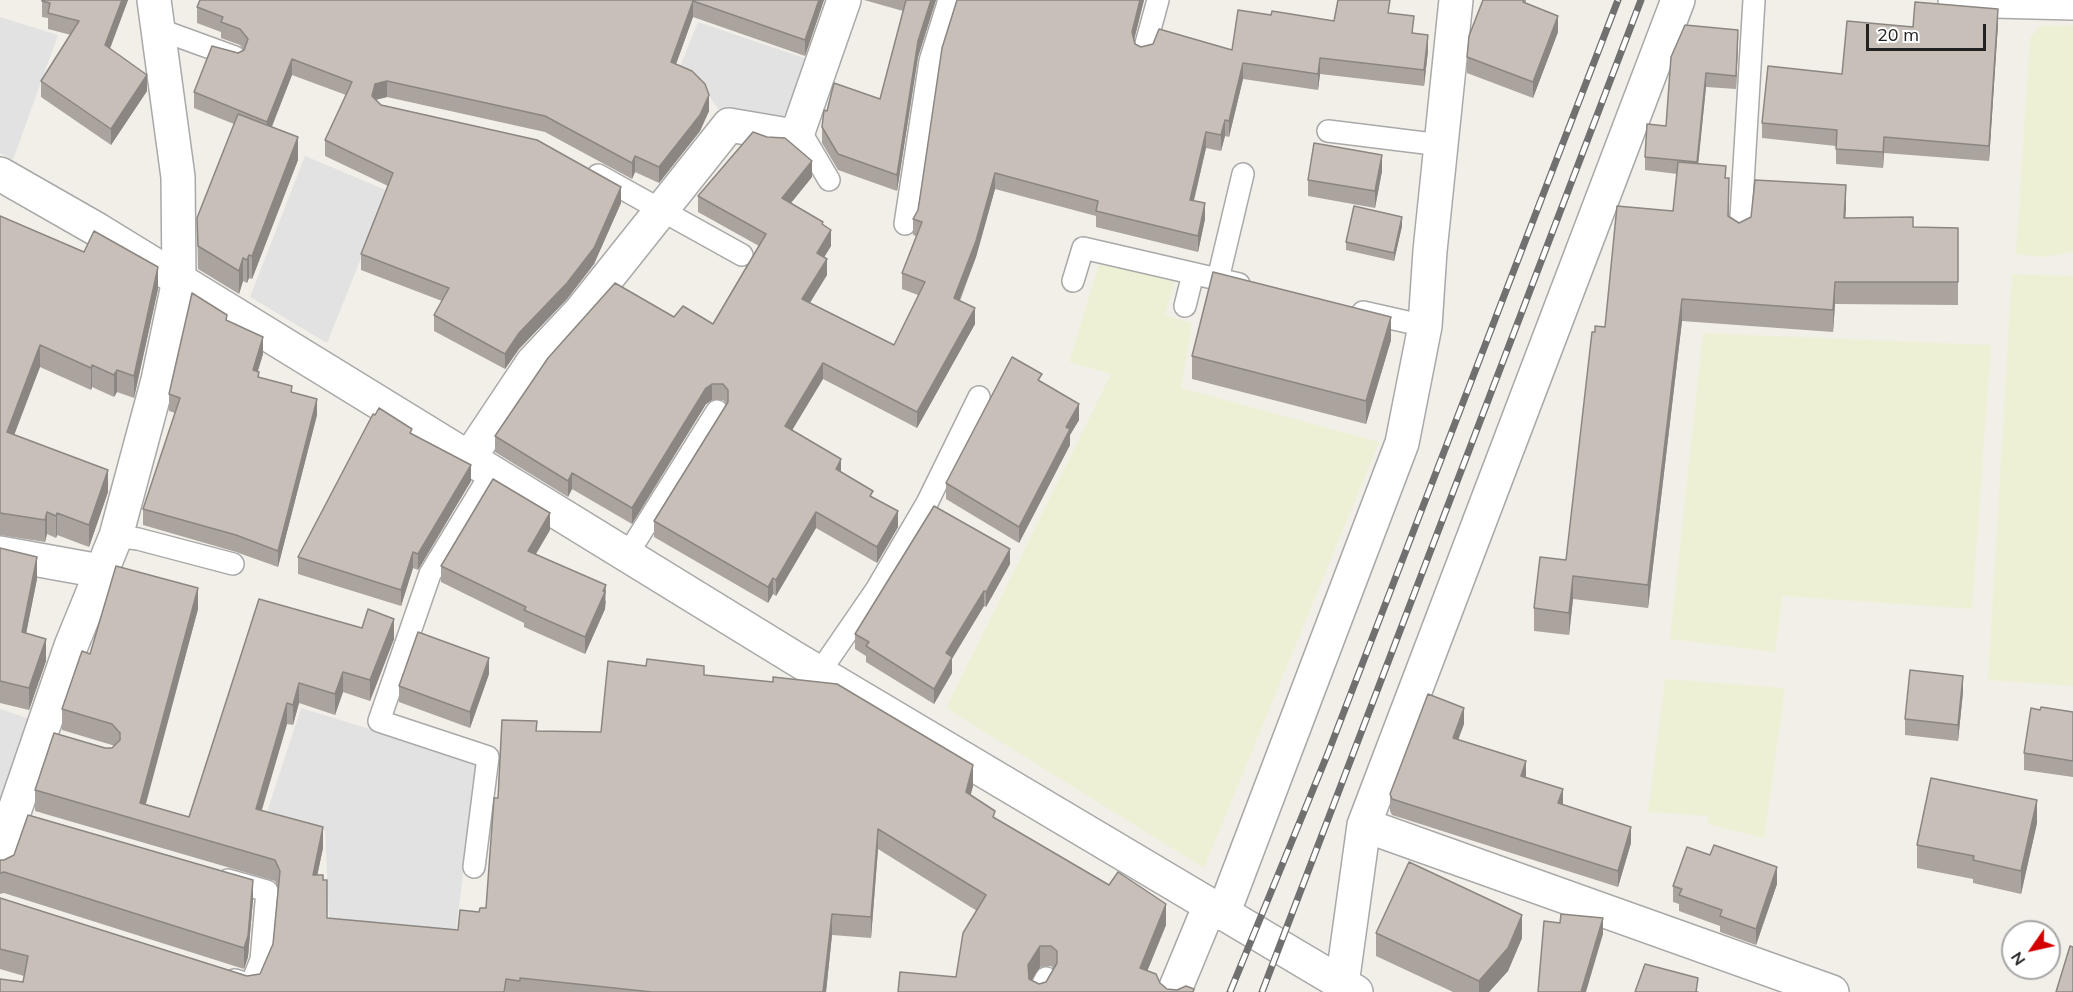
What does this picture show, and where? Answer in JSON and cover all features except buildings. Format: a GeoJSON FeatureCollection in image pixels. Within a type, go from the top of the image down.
{"type":"FeatureCollection","features":[{"type":"Feature","properties":{"kind":"street"},"geometry":{"type":"LineString","coordinates":[[481,465],[533,362],[580,311],[729,125],[788,135],[799,129],[844,0]]}},
{"type":"Feature","properties":{"kind":"street"},"geometry":{"type":"LineString","coordinates":[[1174,992],[1217,909],[1402,443],[1425,326],[1456,0]]}},
{"type":"Feature","properties":{"kind":"street"},"geometry":{"type":"LineString","coordinates":[[0,174],[179,280],[819,673],[1349,988],[1364,825],[1678,0]]}},
{"type":"Feature","properties":{"kind":"street"},"geometry":{"type":"LineString","coordinates":[[1955,0],[2073,3]]}},
{"type":"Feature","properties":{"kind":"street"},"geometry":{"type":"LineString","coordinates":[[0,863],[23,821],[51,740],[100,571],[116,536],[158,380],[179,280],[178,177],[156,14]]}},
{"type":"Feature","properties":{"kind":"street"},"geometry":{"type":"LineString","coordinates":[[0,553],[100,571]]}},
{"type":"Feature","properties":{"kind":"street"},"geometry":{"type":"LineString","coordinates":[[1364,825],[1832,992]]}},
{"type":"Feature","properties":{"kind":"lane"},"geometry":{"type":"LineString","coordinates":[[905,224],[930,61],[949,0]]}},
{"type":"Feature","properties":{"kind":"lane"},"geometry":{"type":"LineString","coordinates":[[1144,51],[1158,0]]}},
{"type":"Feature","properties":{"kind":"lane"},"geometry":{"type":"LineString","coordinates":[[1740,233],[1754,0]]}},
{"type":"Feature","properties":{"kind":"lane"},"geometry":{"type":"LineString","coordinates":[[156,14],[235,57]]}},
{"type":"Feature","properties":{"kind":"lane"},"geometry":{"type":"LineString","coordinates":[[799,129],[829,180]]}},
{"type":"Feature","properties":{"kind":"lane"},"geometry":{"type":"LineString","coordinates":[[1328,131],[1441,146]]}},
{"type":"Feature","properties":{"kind":"lane"},"geometry":{"type":"LineString","coordinates":[[582,166],[742,255]]}},
{"type":"Feature","properties":{"kind":"lane"},"geometry":{"type":"LineString","coordinates":[[1218,279],[1243,174]]}},
{"type":"Feature","properties":{"kind":"lane"},"geometry":{"type":"LineString","coordinates":[[1073,281],[1083,248],[1264,290]]}},
{"type":"Feature","properties":{"kind":"lane"},"geometry":{"type":"LineString","coordinates":[[1185,306],[1193,274]]}},
{"type":"Feature","properties":{"kind":"lane"},"geometry":{"type":"LineString","coordinates":[[1344,308],[1425,326]]}},
{"type":"Feature","properties":{"kind":"lane"},"geometry":{"type":"LineString","coordinates":[[819,673],[876,590],[927,503],[979,397]]}},
{"type":"Feature","properties":{"kind":"lane"},"geometry":{"type":"LineString","coordinates":[[627,555],[717,411]]}},
{"type":"Feature","properties":{"kind":"lane"},"geometry":{"type":"LineString","coordinates":[[474,867],[488,757],[379,721],[430,574],[481,465]]}},
{"type":"Feature","properties":{"kind":"lane"},"geometry":{"type":"LineString","coordinates":[[927,503],[945,514]]}},
{"type":"Feature","properties":{"kind":"lane"},"geometry":{"type":"LineString","coordinates":[[116,536],[138,539],[233,564]]}},
{"type":"Feature","properties":{"kind":"lane"},"geometry":{"type":"LineString","coordinates":[[212,875],[267,891],[261,960],[250,989],[217,974]]}},
{"type":"Feature","properties":{"kind":"green space"},"geometry":{"type":"Polygon","coordinates":[[[2073,25],[2073,252],[2043,257],[2016,254],[2030,38],[2040,26],[2073,25]]]}},
{"type":"Feature","properties":{"kind":"green space"},"geometry":{"type":"Polygon","coordinates":[[[1099,264],[1175,280],[1165,315],[1192,323],[1181,388],[1379,442],[1204,868],[946,708],[1111,374],[1069,362],[1099,264]]]}},
{"type":"Feature","properties":{"kind":"green space"},"geometry":{"type":"Polygon","coordinates":[[[2012,274],[2073,276],[2073,686],[1988,680],[2012,274]]]}},
{"type":"Feature","properties":{"kind":"green space"},"geometry":{"type":"Polygon","coordinates":[[[1703,333],[1991,345],[1972,609],[1782,596],[1775,652],[1670,639],[1703,333]]]}},
{"type":"Feature","properties":{"kind":"green space"},"geometry":{"type":"Polygon","coordinates":[[[1665,679],[1785,688],[1764,838],[1708,824],[1708,816],[1648,812],[1665,679]]]}},
{"type":"Feature","properties":{"kind":"shaded area"},"geometry":{"type":"Polygon","coordinates":[[[0,17],[58,35],[13,160],[0,153],[0,17]]]}},
{"type":"Feature","properties":{"kind":"shaded area"},"geometry":{"type":"Polygon","coordinates":[[[698,22],[810,60],[794,108],[777,120],[719,110],[698,81],[677,74],[698,22]]]}},
{"type":"Feature","properties":{"kind":"shaded area"},"geometry":{"type":"Polygon","coordinates":[[[305,156],[388,191],[327,343],[250,297],[305,156]]]}},
{"type":"Feature","properties":{"kind":"shaded area"},"geometry":{"type":"Polygon","coordinates":[[[301,708],[477,762],[454,946],[330,936],[325,831],[266,815],[301,708]]]}},
{"type":"Feature","properties":{"kind":"shaded area"},"geometry":{"type":"Polygon","coordinates":[[[0,709],[30,719],[0,803],[0,709]]]}},
{"type":"Feature","properties":{"kind":"railway"},"geometry":{"type":"LineString","coordinates":[[1230,992],[1328,753],[1618,0]]}},
{"type":"Feature","properties":{"kind":"railway"},"geometry":{"type":"LineString","coordinates":[[1262,992],[1641,0]]}}]}
